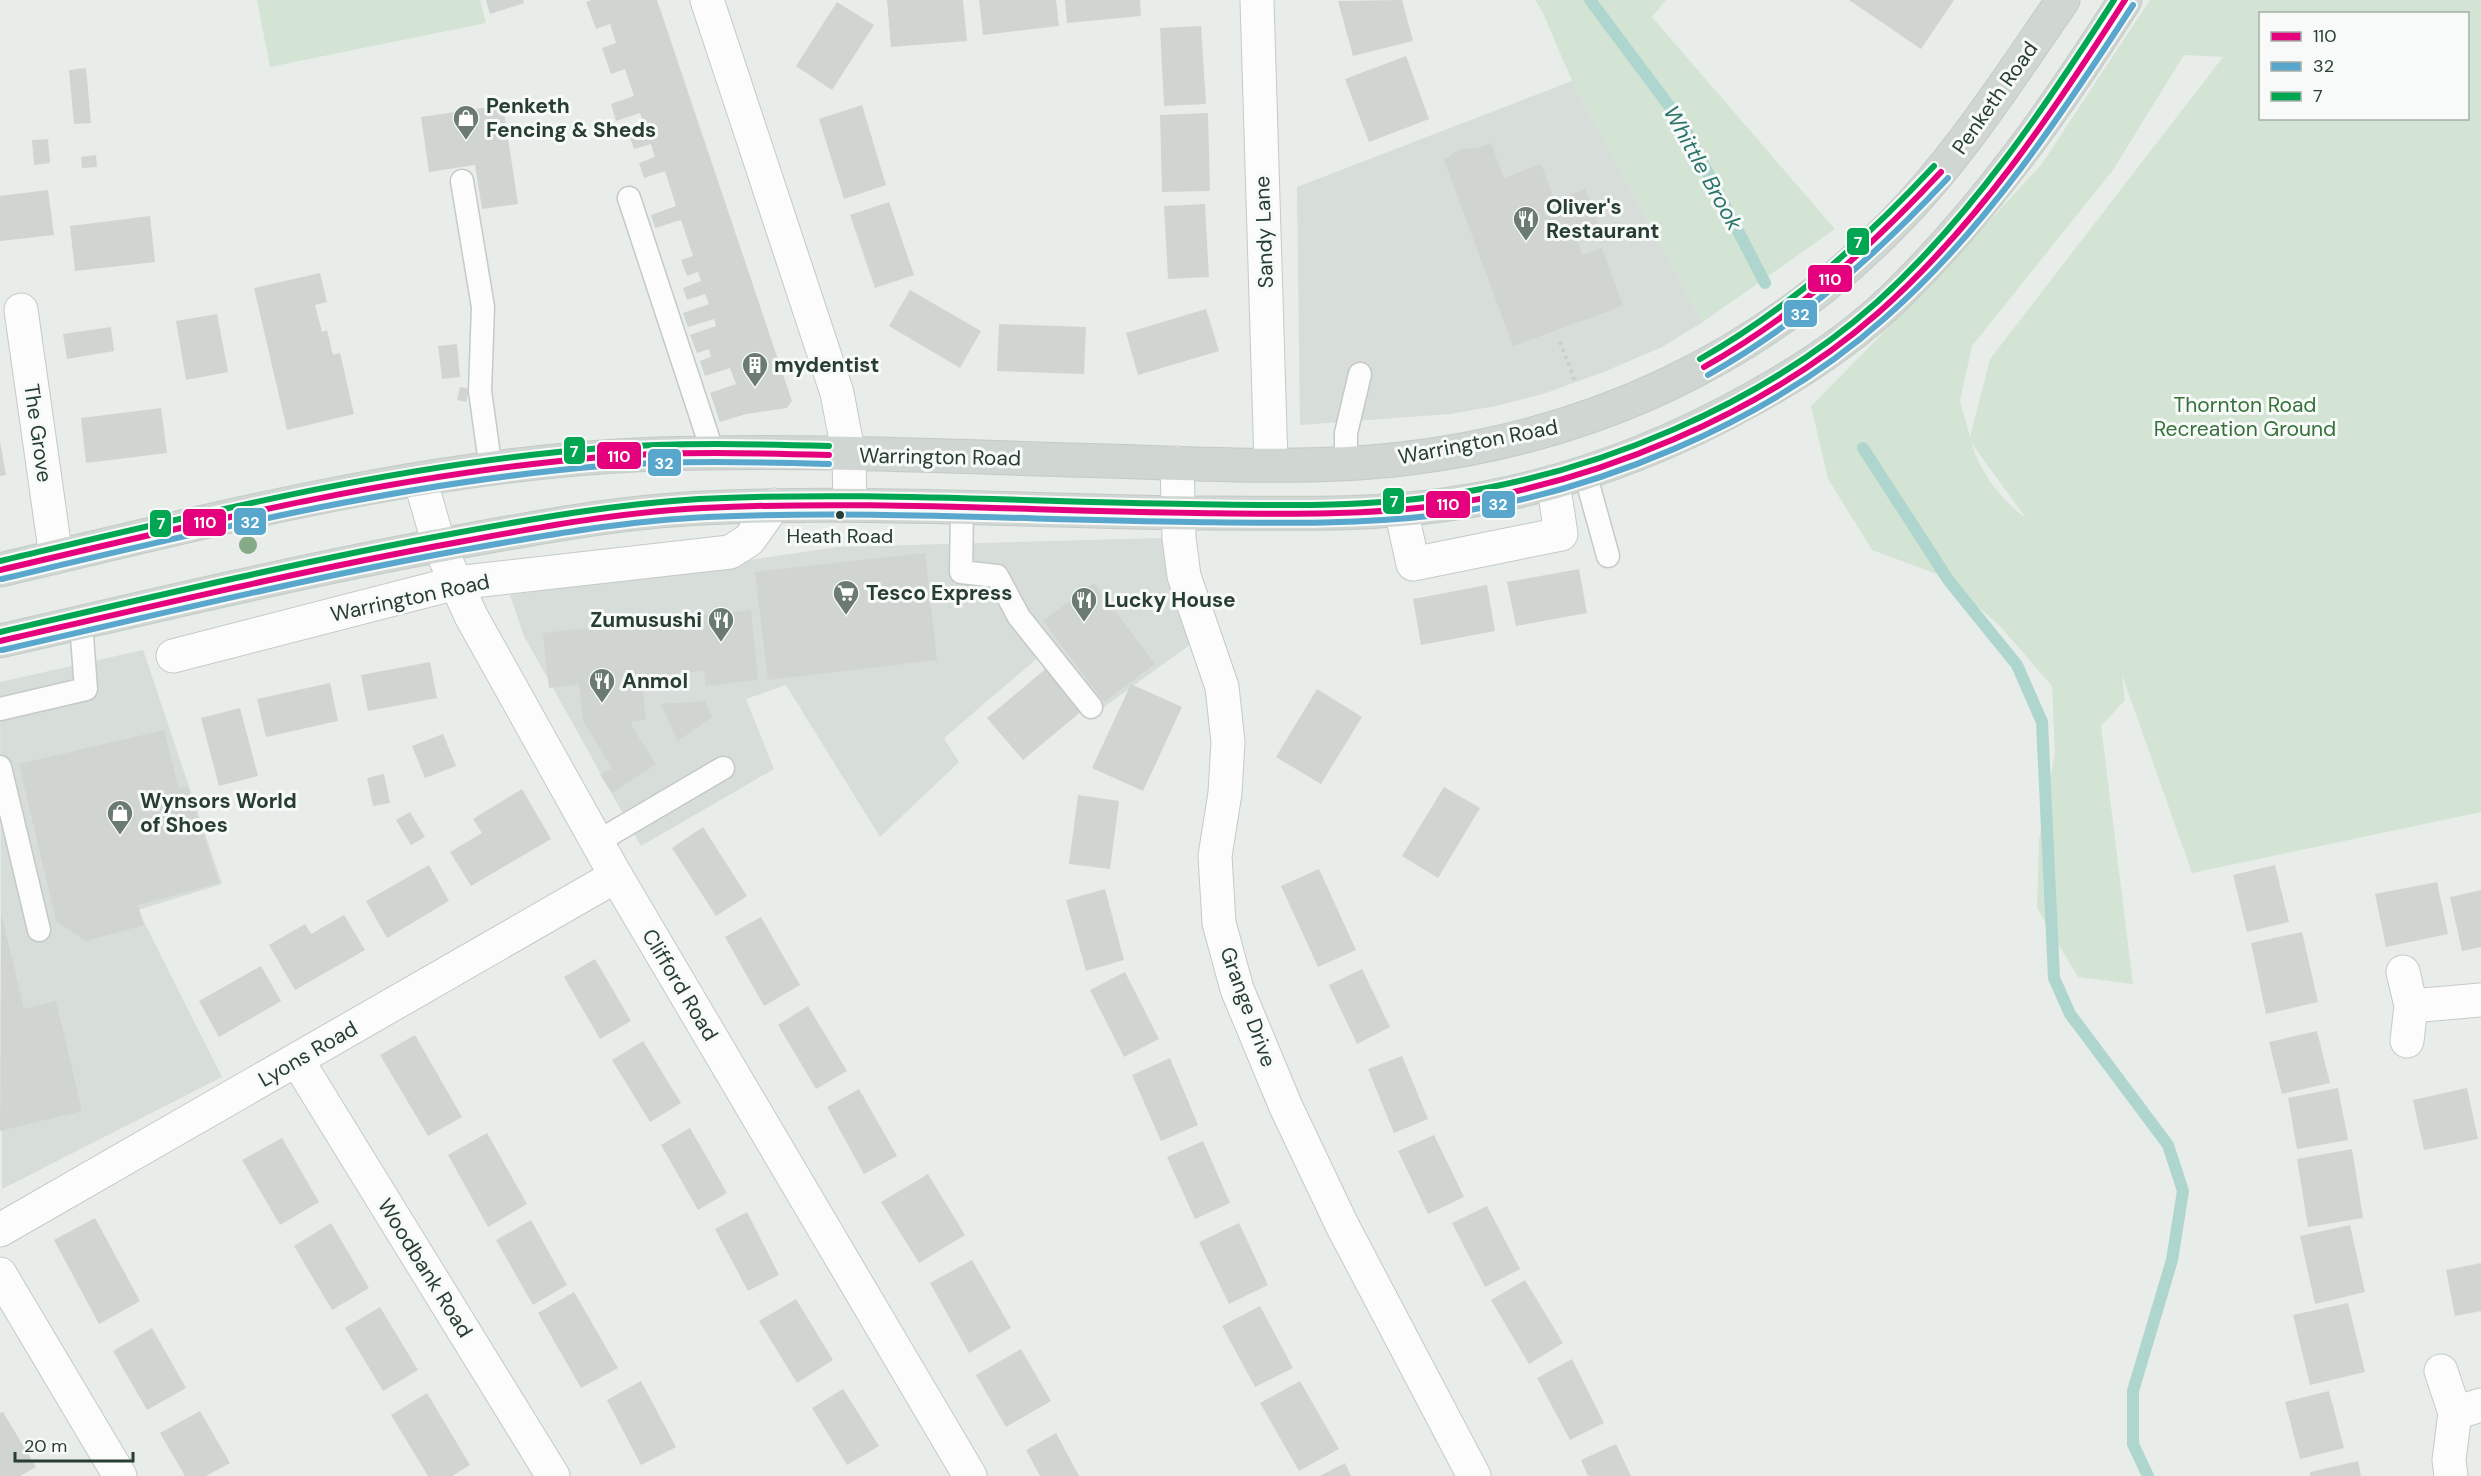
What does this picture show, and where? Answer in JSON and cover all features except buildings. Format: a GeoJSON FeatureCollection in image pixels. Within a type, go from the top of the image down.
{"type":"FeatureCollection","features":[{"type":"Feature","properties":{"kind":"main road","name":"Penketh Road"},"geometry":{"type":"LineString","coordinates":[[1818,292],[1891,226],[1953,159],[2063,0]]}},
{"type":"Feature","properties":{"kind":"main road"},"geometry":{"type":"LineString","coordinates":[[0,641],[325,567],[439,545],[604,518],[695,508],[850,505],[1179,513],[1349,514],[1449,504],[1586,473],[1640,454],[1702,428],[1775,386],[1839,344],[1894,298],[2007,174],[2125,0]]}},
{"type":"Feature","properties":{"kind":"main road","name":"Warrington Road"},"geometry":{"type":"LineString","coordinates":[[0,570],[345,491],[420,479],[603,457],[713,453],[1271,464],[1346,463],[1455,451],[1569,423],[1672,384],[1733,352],[1818,292]]}},
{"type":"Feature","properties":{"kind":"main road"},"geometry":{"type":"LineString","coordinates":[[1569,423],[1586,473]]}},
{"type":"Feature","properties":{"kind":"street"},"geometry":{"type":"LineString","coordinates":[[707,0],[837,393],[849,456],[850,505]]}},
{"type":"Feature","properties":{"kind":"street","name":"Sandy Lane"},"geometry":{"type":"LineString","coordinates":[[1257,0],[1271,464]]}},
{"type":"Feature","properties":{"kind":"street","name":"The Grove"},"geometry":{"type":"LineString","coordinates":[[21,310],[56,557]]}},
{"type":"Feature","properties":{"kind":"street","name":"Grange Drive"},"geometry":{"type":"LineString","coordinates":[[1177,463],[1181,557],[1187,591],[1222,687],[1227,752],[1225,793],[1215,856],[1219,923],[1237,989],[1286,1107],[1342,1225],[1474,1476]]}},
{"type":"Feature","properties":{"kind":"street","name":"Clifford Road"},"geometry":{"type":"LineString","coordinates":[[420,479],[439,545],[471,616],[616,876],[970,1476]]}},
{"type":"Feature","properties":{"kind":"street"},"geometry":{"type":"LineString","coordinates":[[1401,510],[1413,564],[1561,534],[1553,482]]}},
{"type":"Feature","properties":{"kind":"street","name":"Warrington Road"},"geometry":{"type":"LineString","coordinates":[[173,656],[456,584],[730,552],[748,540],[774,506]]}},
{"type":"Feature","properties":{"kind":"street","name":"Lyons Road"},"geometry":{"type":"LineString","coordinates":[[0,1230],[616,876]]}},
{"type":"Feature","properties":{"kind":"street"},"geometry":{"type":"LineString","coordinates":[[2403,972],[2411,1006],[2407,1041]]}},
{"type":"Feature","properties":{"kind":"street"},"geometry":{"type":"LineString","coordinates":[[2411,1006],[2481,1000]]}},
{"type":"Feature","properties":{"kind":"street","name":"Woodbank Road"},"geometry":{"type":"LineString","coordinates":[[297,1060],[553,1476]]}},
{"type":"Feature","properties":{"kind":"street"},"geometry":{"type":"LineString","coordinates":[[0,1274],[120,1476]]}},
{"type":"Feature","properties":{"kind":"street"},"geometry":{"type":"LineString","coordinates":[[2441,1371],[2468,1409],[2449,1460],[2451,1476]]}},
{"type":"Feature","properties":{"kind":"lane"},"geometry":{"type":"LineString","coordinates":[[462,181],[483,307],[480,391],[491,470]]}},
{"type":"Feature","properties":{"kind":"lane"},"geometry":{"type":"LineString","coordinates":[[629,198],[713,453]]}},
{"type":"Feature","properties":{"kind":"lane"},"geometry":{"type":"LineString","coordinates":[[1346,463],[1346,433],[1360,374]]}},
{"type":"Feature","properties":{"kind":"lane"},"geometry":{"type":"LineString","coordinates":[[1586,473],[1608,556]]}},
{"type":"Feature","properties":{"kind":"lane"},"geometry":{"type":"LineString","coordinates":[[962,508],[961,572],[997,576],[1019,617],[1091,707]]}},
{"type":"Feature","properties":{"kind":"lane"},"geometry":{"type":"LineString","coordinates":[[0,709],[86,689],[81,623]]}},
{"type":"Feature","properties":{"kind":"lane"},"geometry":{"type":"LineString","coordinates":[[0,767],[39,930]]}},
{"type":"Feature","properties":{"kind":"lane"},"geometry":{"type":"LineString","coordinates":[[597,842],[723,768]]}},
{"type":"Feature","properties":{"kind":"path"},"geometry":{"type":"LineString","coordinates":[[1560,342],[1578,389]]}},
{"type":"Feature","properties":{"kind":"shaded area"},"geometry":{"type":"Polygon","coordinates":[[[1572,81],[1703,322],[1660,348],[1543,394],[1496,406],[1450,414],[1300,425],[1297,187],[1572,81]]]}},
{"type":"Feature","properties":{"kind":"shaded area"},"geometry":{"type":"Polygon","coordinates":[[[1163,538],[1191,644],[1097,712],[1049,648],[944,738],[959,762],[880,837],[786,685],[746,699],[774,769],[641,846],[524,636],[510,595],[838,547],[1163,538]]]}},
{"type":"Feature","properties":{"kind":"shaded area"},"geometry":{"type":"Polygon","coordinates":[[[143,650],[222,884],[138,910],[222,1077],[2,1189],[0,682],[143,650]]]}},
{"type":"Feature","properties":{"kind":"green space"},"geometry":{"type":"Polygon","coordinates":[[[257,0],[480,0],[486,23],[270,67],[257,0]]]}},
{"type":"Feature","properties":{"kind":"green space"},"geometry":{"type":"Polygon","coordinates":[[[1535,0],[1666,0],[1652,17],[1835,229],[1703,322],[1572,81],[1535,0]]]}},
{"type":"Feature","properties":{"kind":"green space","name":"Thornton Road Recreation Ground"},"geometry":{"type":"Polygon","coordinates":[[[2150,0],[2481,0],[2481,812],[2192,873],[2122,675],[2125,700],[2101,726],[2133,984],[2078,977],[2037,908],[2039,840],[2055,753],[2052,686],[1999,625],[1942,576],[1872,550],[1828,479],[1811,406],[1930,285],[2041,165],[2150,0]],[[2184,55],[2113,170],[1972,346],[1960,401],[1970,437],[1990,359],[2223,57],[2184,55]],[[1972,444],[1980,464],[1993,485],[2009,504],[2026,518],[1972,444]]]}},
{"type":"Feature","properties":{"kind":"waterway","name":"Whittle Brook"},"geometry":{"type":"LineString","coordinates":[[1590,0],[1682,123],[1765,283]]}},
{"type":"Feature","properties":{"kind":"waterway"},"geometry":{"type":"LineString","coordinates":[[1863,448],[1949,581],[2017,665],[2042,722],[2054,978],[2070,1014],[2168,1145],[2183,1191],[2172,1260],[2133,1391],[2133,1444],[2148,1476]]}},
{"type":"Feature","properties":{"kind":"transit line","name":"7"},"geometry":{"type":"LineString","coordinates":[[0,632],[342,555],[486,527],[638,504],[699,499],[821,496],[1189,504],[1350,504],[1446,495],[1503,485],[1561,470],[1675,429],[1730,403],[1782,373],[1832,339],[1877,302],[1912,269],[1976,197],[2034,120],[2114,0]]}},
{"type":"Feature","properties":{"kind":"transit line","name":"110"},"geometry":{"type":"LineString","coordinates":[[0,641],[344,564],[550,526],[642,513],[703,508],[827,505],[1197,513],[1351,513],[1443,505],[1501,495],[1559,480],[1674,439],[1730,413],[1783,383],[1832,350],[1878,313],[1949,243],[1981,205],[2042,125],[2125,0]]}},
{"type":"Feature","properties":{"kind":"transit line","name":"32"},"geometry":{"type":"LineString","coordinates":[[2,650],[338,574],[547,535],[643,522],[768,515],[950,516],[1191,522],[1345,522],[1438,515],[1497,505],[1557,490],[1617,471],[1675,448],[1732,421],[1787,391],[1838,356],[1885,318],[1956,248],[2020,170],[2133,5]]}},
{"type":"Feature","properties":{"kind":"transit line","name":"7"},"geometry":{"type":"LineString","coordinates":[[1700,359],[1765,318],[1824,272],[1881,221],[1934,166]]}},
{"type":"Feature","properties":{"kind":"transit line","name":"110"},"geometry":{"type":"LineString","coordinates":[[1704,367],[1769,326],[1830,279],[1859,254],[1941,172]]}},
{"type":"Feature","properties":{"kind":"transit line","name":"32"},"geometry":{"type":"LineString","coordinates":[[1708,375],[1774,333],[1836,286],[1893,234],[1948,178]]}},
{"type":"Feature","properties":{"kind":"transit line","name":"7"},"geometry":{"type":"LineString","coordinates":[[0,561],[299,493],[450,466],[630,446],[716,444],[829,446]]}},
{"type":"Feature","properties":{"kind":"transit line","name":"110"},"geometry":{"type":"LineString","coordinates":[[0,570],[299,502],[450,475],[630,455],[715,453],[829,455]]}},
{"type":"Feature","properties":{"kind":"transit line","name":"32"},"geometry":{"type":"LineString","coordinates":[[2,579],[300,511],[450,484],[630,464],[715,462],[829,464]]}},
{"type":"Feature","properties":{"kind":"place","name":"Penketh Fencing & Sheds"},"geometry":{"type":"Point","coordinates":[466,141]}},
{"type":"Feature","properties":{"kind":"place","name":"Oliver's Restaurant"},"geometry":{"type":"Point","coordinates":[1526,242]}},
{"type":"Feature","properties":{"kind":"place","name":"mydentist"},"geometry":{"type":"Point","coordinates":[755,388]}},
{"type":"Feature","properties":{"kind":"place","name":"Heath Road"},"geometry":{"type":"Point","coordinates":[840,515]}},
{"type":"Feature","properties":{"kind":"place","name":"Tesco Express"},"geometry":{"type":"Point","coordinates":[846,616]}},
{"type":"Feature","properties":{"kind":"place","name":"Lucky House"},"geometry":{"type":"Point","coordinates":[1084,623]}},
{"type":"Feature","properties":{"kind":"place","name":"Zumusushi"},"geometry":{"type":"Point","coordinates":[721,643]}},
{"type":"Feature","properties":{"kind":"place","name":"Anmol"},"geometry":{"type":"Point","coordinates":[602,704]}},
{"type":"Feature","properties":{"kind":"place","name":"Wynsors World of Shoes"},"geometry":{"type":"Point","coordinates":[120,836]}}]}
